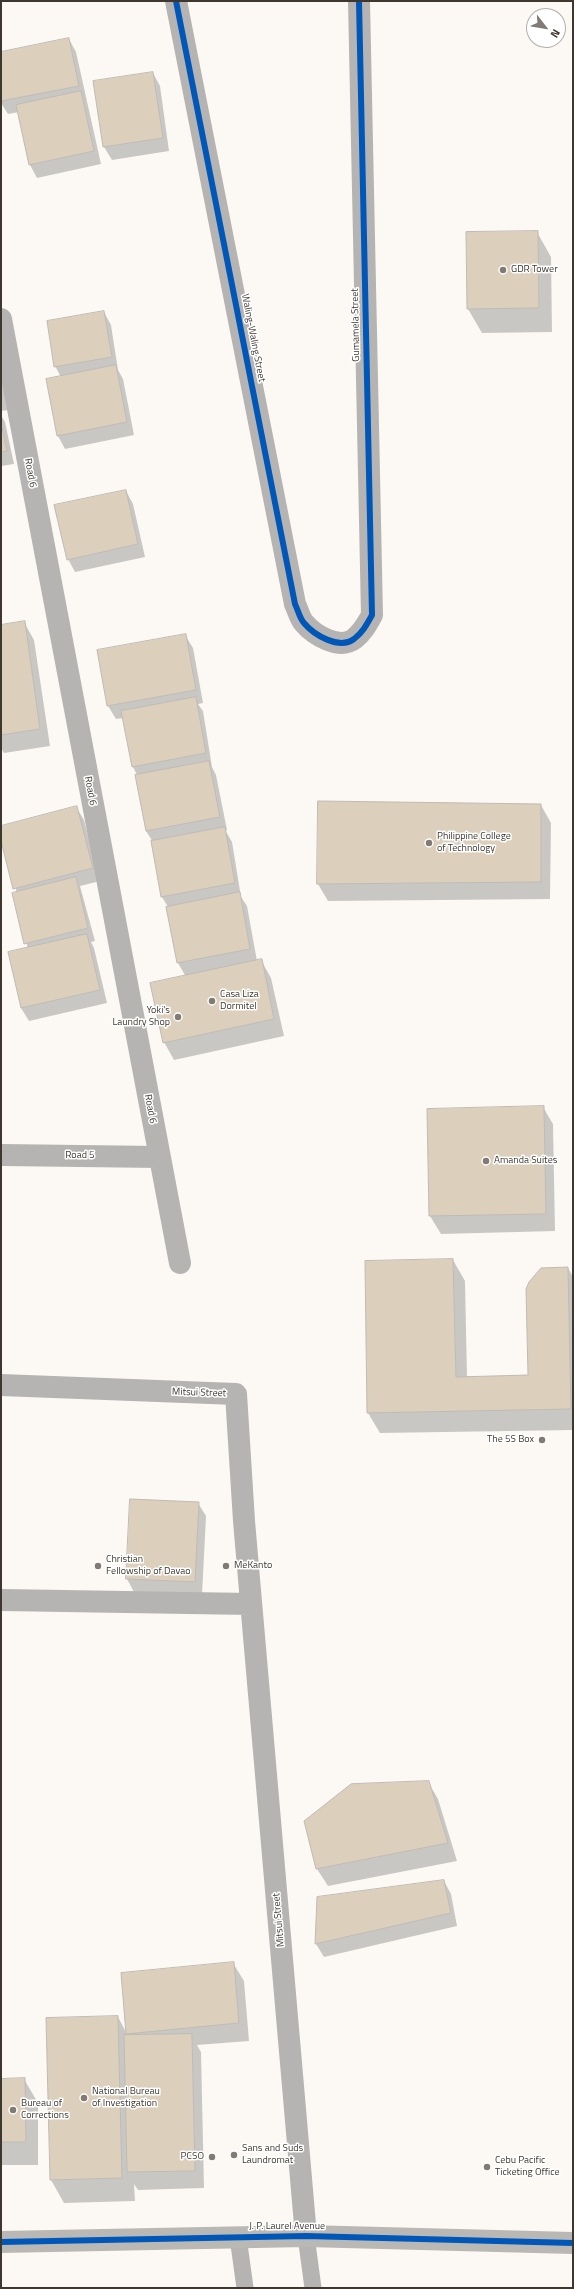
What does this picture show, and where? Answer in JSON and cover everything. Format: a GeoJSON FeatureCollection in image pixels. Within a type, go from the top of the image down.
{"type":"FeatureCollection","features":[{"type":"Feature","properties":{"kind":"main road","name":"J. P. Laurel Avenue"},"geometry":{"type":"LineString","coordinates":[[1,2242],[306,2236],[573,2243]]}},
{"type":"Feature","properties":{"kind":"street","name":"Waling-Waling Street"},"geometry":{"type":"LineString","coordinates":[[176,1],[295,604],[303,623],[318,634],[334,643],[352,640]]}},
{"type":"Feature","properties":{"kind":"street","name":"Gumamela Street"},"geometry":{"type":"LineString","coordinates":[[352,640],[364,629],[372,615],[360,1]]}},
{"type":"Feature","properties":{"kind":"street","name":"Road 6"},"geometry":{"type":"LineString","coordinates":[[1,319],[180,1263]]}},
{"type":"Feature","properties":{"kind":"street","name":"Road 5"},"geometry":{"type":"LineString","coordinates":[[1,1155],[159,1156]]}},
{"type":"Feature","properties":{"kind":"street","name":"Mitsui Street"},"geometry":{"type":"LineString","coordinates":[[1,1384],[236,1394],[251,1604],[306,2236]]}},
{"type":"Feature","properties":{"kind":"street"},"geometry":{"type":"LineString","coordinates":[[1,1600],[251,1604]]}},
{"type":"Feature","properties":{"kind":"lane"},"geometry":{"type":"LineString","coordinates":[[306,2236],[313,2288]]}},
{"type":"Feature","properties":{"kind":"lane"},"geometry":{"type":"LineString","coordinates":[[238,2237],[245,2288]]}},
{"type":"Feature","properties":{"kind":"building"},"geometry":{"type":"Polygon","coordinates":[[[69,38],[79,86],[1,101],[1,52],[69,38]]]}},
{"type":"Feature","properties":{"kind":"building"},"geometry":{"type":"Polygon","coordinates":[[[153,72],[163,138],[103,147],[93,81],[153,72]]]}},
{"type":"Feature","properties":{"kind":"building"},"geometry":{"type":"Polygon","coordinates":[[[81,91],[94,151],[29,165],[16,105],[81,91]]]}},
{"type":"Feature","properties":{"kind":"building","name":"GDR Tower"},"geometry":{"type":"Polygon","coordinates":[[[538,231],[539,308],[467,309],[466,232],[538,231]]]}},
{"type":"Feature","properties":{"kind":"building"},"geometry":{"type":"Polygon","coordinates":[[[104,311],[112,357],[54,367],[47,321],[104,311]]]}},
{"type":"Feature","properties":{"kind":"building"},"geometry":{"type":"Polygon","coordinates":[[[116,365],[127,422],[57,436],[46,379],[116,365]]]}},
{"type":"Feature","properties":{"kind":"building"},"geometry":{"type":"Polygon","coordinates":[[[1,422],[7,451],[1,452],[1,422]]]}},
{"type":"Feature","properties":{"kind":"building"},"geometry":{"type":"Polygon","coordinates":[[[126,490],[138,544],[67,560],[54,505],[126,490]]]}},
{"type":"Feature","properties":{"kind":"building"},"geometry":{"type":"Polygon","coordinates":[[[25,621],[40,729],[1,735],[1,625],[25,621]]]}},
{"type":"Feature","properties":{"kind":"building"},"geometry":{"type":"Polygon","coordinates":[[[186,634],[196,690],[107,706],[97,650],[186,634]]]}},
{"type":"Feature","properties":{"kind":"building"},"geometry":{"type":"Polygon","coordinates":[[[196,697],[206,753],[132,767],[121,711],[196,697]]]}},
{"type":"Feature","properties":{"kind":"building"},"geometry":{"type":"Polygon","coordinates":[[[209,761],[220,817],[146,831],[135,775],[209,761]]]}},
{"type":"Feature","properties":{"kind":"building","name":"Philippine College of Technology"},"geometry":{"type":"Polygon","coordinates":[[[318,801],[541,804],[541,882],[317,884],[318,801]]]}},
{"type":"Feature","properties":{"kind":"building"},"geometry":{"type":"Polygon","coordinates":[[[77,806],[93,868],[13,889],[1,841],[1,826],[77,806]]]}},
{"type":"Feature","properties":{"kind":"building"},"geometry":{"type":"Polygon","coordinates":[[[225,827],[235,883],[161,897],[151,841],[225,827]]]}},
{"type":"Feature","properties":{"kind":"building"},"geometry":{"type":"Polygon","coordinates":[[[76,877],[88,928],[24,944],[12,893],[76,877]]]}},
{"type":"Feature","properties":{"kind":"building"},"geometry":{"type":"Polygon","coordinates":[[[240,892],[250,949],[177,963],[166,907],[240,892]]]}},
{"type":"Feature","properties":{"kind":"building"},"geometry":{"type":"Polygon","coordinates":[[[87,934],[100,990],[21,1008],[8,952],[87,934]]]}},
{"type":"Feature","properties":{"kind":"building","name":"Casa Liza Dormitel"},"geometry":{"type":"Polygon","coordinates":[[[262,959],[274,1019],[163,1043],[150,983],[262,959]]]}},
{"type":"Feature","properties":{"kind":"building","name":"Amanda Suites"},"geometry":{"type":"Polygon","coordinates":[[[544,1106],[546,1214],[429,1216],[427,1109],[544,1106]]]}},
{"type":"Feature","properties":{"kind":"building"},"geometry":{"type":"Polygon","coordinates":[[[453,1259],[456,1377],[528,1375],[526,1289],[529,1282],[541,1268],[568,1267],[571,1409],[367,1413],[365,1261],[453,1259]]]}},
{"type":"Feature","properties":{"kind":"building"},"geometry":{"type":"Polygon","coordinates":[[[130,1499],[199,1502],[195,1582],[126,1579],[130,1499]]]}},
{"type":"Feature","properties":{"kind":"building"},"geometry":{"type":"Polygon","coordinates":[[[429,1781],[448,1843],[316,1869],[304,1821],[351,1784],[429,1781]]]}},
{"type":"Feature","properties":{"kind":"building"},"geometry":{"type":"Polygon","coordinates":[[[444,1880],[451,1913],[315,1944],[317,1897],[444,1880]]]}},
{"type":"Feature","properties":{"kind":"building"},"geometry":{"type":"Polygon","coordinates":[[[234,1962],[239,2023],[126,2034],[121,1973],[234,1962]]]}},
{"type":"Feature","properties":{"kind":"building","name":"National Bureau of Investigation"},"geometry":{"type":"Polygon","coordinates":[[[118,2016],[122,2178],[50,2180],[46,2018],[118,2016]]]}},
{"type":"Feature","properties":{"kind":"building"},"geometry":{"type":"Polygon","coordinates":[[[192,2034],[195,2171],[127,2172],[124,2035],[192,2034]]]}},
{"type":"Feature","properties":{"kind":"building","name":"Bureau of Corrections"},"geometry":{"type":"Polygon","coordinates":[[[25,2078],[26,2142],[1,2142],[1,2079],[25,2078]]]}},
{"type":"Feature","properties":{"kind":"cycle path"},"geometry":{"type":"LineString","coordinates":[[176,1],[295,604],[301,619],[308,628],[327,640],[341,643],[354,639],[364,628],[372,615],[359,1]]}},
{"type":"Feature","properties":{"kind":"cycle path"},"geometry":{"type":"LineString","coordinates":[[1,2242],[306,2236],[573,2243]]}},
{"type":"Feature","properties":{"kind":"place","name":"GDR Tower"},"geometry":{"type":"Point","coordinates":[503,270]}},
{"type":"Feature","properties":{"kind":"place","name":"Philippine College of Technology"},"geometry":{"type":"Point","coordinates":[429,843]}},
{"type":"Feature","properties":{"kind":"place","name":"Casa Liza Dormitel"},"geometry":{"type":"Point","coordinates":[212,1001]}},
{"type":"Feature","properties":{"kind":"place","name":"Yoki's Laundry Shop"},"geometry":{"type":"Point","coordinates":[178,1017]}},
{"type":"Feature","properties":{"kind":"place","name":"Amanda Suites"},"geometry":{"type":"Point","coordinates":[486,1161]}},
{"type":"Feature","properties":{"kind":"place","name":"The 5S Box"},"geometry":{"type":"Point","coordinates":[542,1440]}},
{"type":"Feature","properties":{"kind":"place","name":"Christian Fellowship of Davao"},"geometry":{"type":"Point","coordinates":[98,1566]}},
{"type":"Feature","properties":{"kind":"place","name":"MeKanto"},"geometry":{"type":"Point","coordinates":[226,1566]}},
{"type":"Feature","properties":{"kind":"place","name":"National Bureau of Investigation"},"geometry":{"type":"Point","coordinates":[84,2098]}},
{"type":"Feature","properties":{"kind":"place","name":"Bureau of Corrections"},"geometry":{"type":"Point","coordinates":[13,2110]}},
{"type":"Feature","properties":{"kind":"place","name":"Sans and Suds Laundromat"},"geometry":{"type":"Point","coordinates":[234,2155]}},
{"type":"Feature","properties":{"kind":"place","name":"PCSO"},"geometry":{"type":"Point","coordinates":[212,2157]}},
{"type":"Feature","properties":{"kind":"place","name":"Cebu Pacific Ticketing Office"},"geometry":{"type":"Point","coordinates":[487,2167]}}]}
